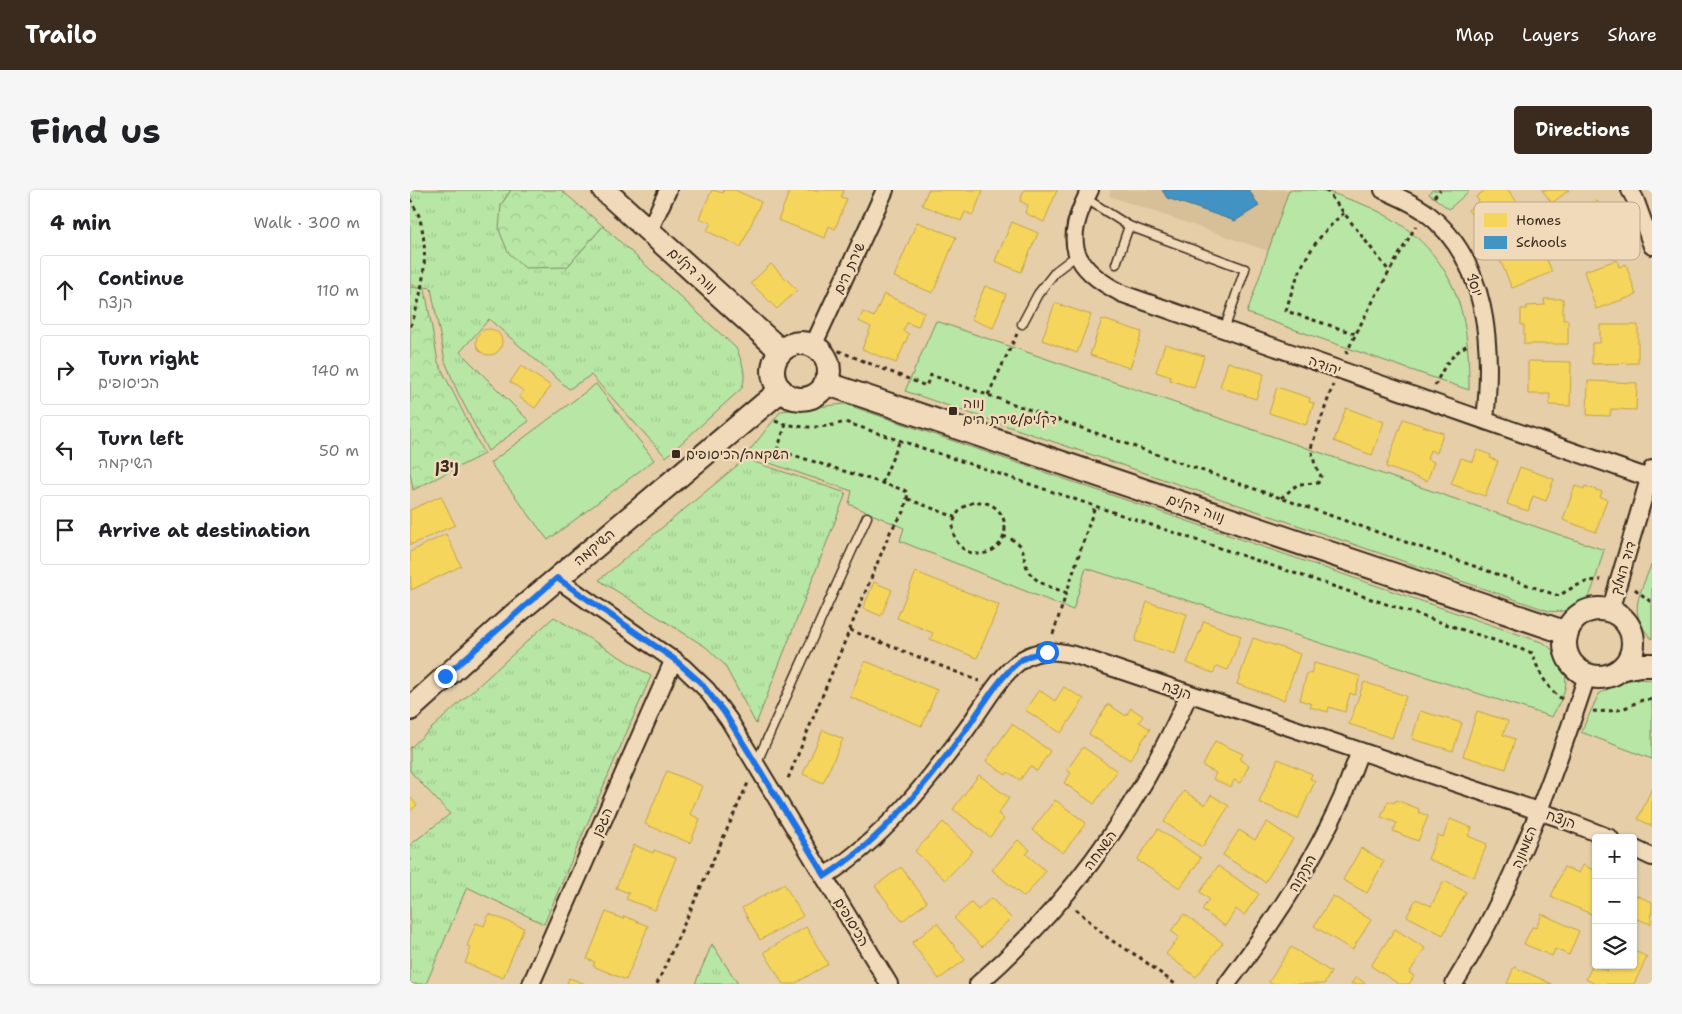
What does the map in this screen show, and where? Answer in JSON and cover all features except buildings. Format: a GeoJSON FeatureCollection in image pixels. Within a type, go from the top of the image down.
{"type":"FeatureCollection","features":[{"type":"Feature","properties":{"kind":"street","name":"נווה דקלים"},"geometry":{"type":"LineString","coordinates":[[604,190],[781,351]]}},
{"type":"Feature","properties":{"kind":"street"},"geometry":{"type":"LineString","coordinates":[[649,231],[668,190]]}},
{"type":"Feature","properties":{"kind":"street","name":"שירת הים"},"geometry":{"type":"LineString","coordinates":[[814,344],[885,190]]}},
{"type":"Feature","properties":{"kind":"street","name":"יוסף"},"geometry":{"type":"LineString","coordinates":[[1383,190],[1424,211],[1446,232],[1462,254],[1473,277],[1482,303],[1487,339],[1488,389],[1484,420]]}},
{"type":"Feature","properties":{"kind":"street"},"geometry":{"type":"LineString","coordinates":[[1630,190],[1636,202]]}},
{"type":"Feature","properties":{"kind":"street"},"geometry":{"type":"LineString","coordinates":[[1077,255],[1074,233],[1076,220],[1088,194]]}},
{"type":"Feature","properties":{"kind":"street"},"geometry":{"type":"LineString","coordinates":[[1640,213],[1652,246]]}},
{"type":"Feature","properties":{"kind":"street","name":"יהודה"},"geometry":{"type":"LineString","coordinates":[[1077,255],[1090,273],[1110,288],[1123,294],[1484,420],[1651,473]]}},
{"type":"Feature","properties":{"kind":"street"},"geometry":{"type":"LineString","coordinates":[[796,343],[814,344],[827,362],[828,375],[825,383],[817,393],[805,398],[792,397],[781,390],[774,379],[774,362],[781,351],[788,346],[796,343]]}},
{"type":"Feature","properties":{"kind":"street","name":"נווה דקלים"},"geometry":{"type":"LineString","coordinates":[[825,383],[1567,633]]}},
{"type":"Feature","properties":{"kind":"street","name":"השיקמה"},"geometry":{"type":"LineString","coordinates":[[410,709],[514,614],[781,390]]}},
{"type":"Feature","properties":{"kind":"street","name":"דוד המלך"},"geometry":{"type":"LineString","coordinates":[[1610,611],[1651,473]]}},
{"type":"Feature","properties":{"kind":"street","name":"הכיסופים"},"geometry":{"type":"LineString","coordinates":[[557,578],[674,659],[700,682],[713,697],[890,984]]}},
{"type":"Feature","properties":{"kind":"street"},"geometry":{"type":"LineString","coordinates":[[1652,657],[1633,638],[1627,623],[1620,616],[1610,611],[1594,610],[1584,613],[1575,619],[1567,633],[1565,644],[1569,659],[1579,671],[1588,676],[1605,677],[1615,674],[1624,668],[1652,665]]}},
{"type":"Feature","properties":{"kind":"street"},"geometry":{"type":"LineString","coordinates":[[1624,668],[1632,654],[1633,638]]}},
{"type":"Feature","properties":{"kind":"street","name":"הנצח"},"geometry":{"type":"LineString","coordinates":[[825,876],[858,853],[892,820],[928,779],[996,687],[1017,663],[1032,655],[1047,652],[1062,652],[1078,656],[1559,818],[1600,834]]}},
{"type":"Feature","properties":{"kind":"street","name":"הגפן"},"geometry":{"type":"LineString","coordinates":[[531,984],[674,659]]}},
{"type":"Feature","properties":{"kind":"street","name":"האמונה"},"geometry":{"type":"LineString","coordinates":[[1454,984],[1474,951],[1510,881],[1538,812],[1588,676]]}},
{"type":"Feature","properties":{"kind":"street","name":"השמחה"},"geometry":{"type":"LineString","coordinates":[[978,984],[1034,932],[1064,898],[1099,852],[1142,787],[1170,737],[1189,694]]}},
{"type":"Feature","properties":{"kind":"street","name":"התקוה"},"geometry":{"type":"LineString","coordinates":[[1227,984],[1254,948],[1317,848],[1342,798],[1360,751]]}},
{"type":"Feature","properties":{"kind":"street"},"geometry":{"type":"LineString","coordinates":[[1637,850],[1652,857]]}},
{"type":"Feature","properties":{"kind":"lane"},"geometry":{"type":"LineString","coordinates":[[1088,194],[1129,226],[1245,269],[1224,330]]}},
{"type":"Feature","properties":{"kind":"lane"},"geometry":{"type":"LineString","coordinates":[[1116,264],[1129,226]]}},
{"type":"Feature","properties":{"kind":"lane"},"geometry":{"type":"LineString","coordinates":[[1022,324],[1038,294],[1056,271],[1077,255]]}},
{"type":"Feature","properties":{"kind":"lane"},"geometry":{"type":"LineString","coordinates":[[756,765],[867,518]]}},
{"type":"Feature","properties":{"kind":"path"},"geometry":{"type":"LineString","coordinates":[[1326,190],[1389,271]]}},
{"type":"Feature","properties":{"kind":"path"},"geometry":{"type":"LineString","coordinates":[[1281,498],[1298,484],[1318,483],[1321,476],[1311,448],[1339,370],[1389,271],[1424,211],[1440,190]]}},
{"type":"Feature","properties":{"kind":"path"},"geometry":{"type":"LineString","coordinates":[[410,199],[419,215],[424,239],[423,274],[418,307],[410,328]]}},
{"type":"Feature","properties":{"kind":"path"},"geometry":{"type":"LineString","coordinates":[[1344,213],[1329,226],[1309,253],[1294,285],[1286,311],[1356,334]]}},
{"type":"Feature","properties":{"kind":"path"},"geometry":{"type":"LineString","coordinates":[[988,395],[1022,324]]}},
{"type":"Feature","properties":{"kind":"path"},"geometry":{"type":"LineString","coordinates":[[1429,401],[1442,371],[1453,356],[1466,346],[1487,339]]}},
{"type":"Feature","properties":{"kind":"path"},"geometry":{"type":"LineString","coordinates":[[814,344],[926,386],[931,375],[1559,596],[1572,587],[1585,582],[1599,580],[1619,582],[1636,590],[1652,603]]}},
{"type":"Feature","properties":{"kind":"path"},"geometry":{"type":"LineString","coordinates":[[754,412],[779,422],[806,427],[825,427],[845,422],[1532,653],[1538,670],[1547,684],[1557,696],[1577,707],[1595,711],[1608,711],[1622,709],[1646,698],[1652,700]]}},
{"type":"Feature","properties":{"kind":"path"},"geometry":{"type":"LineString","coordinates":[[882,483],[900,440]]}},
{"type":"Feature","properties":{"kind":"path"},"geometry":{"type":"LineString","coordinates":[[908,499],[956,518]]}},
{"type":"Feature","properties":{"kind":"path"},"geometry":{"type":"LineString","coordinates":[[970,504],[987,504],[997,510],[1002,516],[1004,524],[1003,536],[997,546],[991,551],[979,554],[970,552],[961,546],[954,536],[953,528],[956,518],[961,510],[970,504]]}},
{"type":"Feature","properties":{"kind":"path"},"geometry":{"type":"LineString","coordinates":[[1047,652],[1095,506]]}},
{"type":"Feature","properties":{"kind":"path"},"geometry":{"type":"LineString","coordinates":[[1003,536],[1014,540],[1022,546],[1030,572],[1039,581],[1046,586],[1067,592]]}},
{"type":"Feature","properties":{"kind":"path"},"geometry":{"type":"LineString","coordinates":[[850,630],[996,687]]}},
{"type":"Feature","properties":{"kind":"path"},"geometry":{"type":"LineString","coordinates":[[657,984],[756,765]]}},
{"type":"Feature","properties":{"kind":"path"},"geometry":{"type":"LineString","coordinates":[[1064,898],[1109,940],[1139,957],[1175,984]]}},
{"type":"Feature","properties":{"kind":"shaded area"},"geometry":{"type":"Polygon","coordinates":[[[1111,190],[1289,190],[1268,251],[1109,196],[1111,190]]]}},
{"type":"Feature","properties":{"kind":"green space"},"geometry":{"type":"Polygon","coordinates":[[[410,190],[511,190],[501,205],[567,267],[603,226],[736,348],[744,372],[742,388],[666,457],[591,375],[569,389],[489,319],[460,352],[529,421],[488,451],[458,393],[445,361],[431,288],[410,285],[410,190]]]}},
{"type":"Feature","properties":{"kind":"green space"},"geometry":{"type":"Polygon","coordinates":[[[511,190],[561,190],[603,226],[567,267],[525,268],[508,252],[499,230],[501,205],[511,190]]]}},
{"type":"Feature","properties":{"kind":"green space"},"geometry":{"type":"Polygon","coordinates":[[[1289,190],[1319,190],[1364,205],[1399,223],[1428,249],[1450,281],[1458,300],[1464,322],[1467,345],[1469,390],[1247,313],[1289,190]]]}},
{"type":"Feature","properties":{"kind":"green space"},"geometry":{"type":"Polygon","coordinates":[[[1432,190],[1470,190],[1449,209],[1429,194],[1432,190]]]}},
{"type":"Feature","properties":{"kind":"green space"},"geometry":{"type":"Polygon","coordinates":[[[410,287],[425,289],[438,362],[484,454],[413,490],[410,472],[410,287]]]}},
{"type":"Feature","properties":{"kind":"green space"},"geometry":{"type":"Polygon","coordinates":[[[936,321],[1604,550],[1591,592],[1586,600],[1576,607],[1565,611],[1549,611],[905,391],[936,321]]]}},
{"type":"Feature","properties":{"kind":"green space"},"geometry":{"type":"Polygon","coordinates":[[[596,384],[654,460],[548,540],[490,463],[596,384]]]}},
{"type":"Feature","properties":{"kind":"green space"},"geometry":{"type":"Polygon","coordinates":[[[845,404],[1544,643],[1553,651],[1564,669],[1566,682],[1563,695],[1552,717],[1086,568],[1073,610],[900,541],[904,528],[849,504],[852,491],[746,455],[781,411],[845,404]]]}},
{"type":"Feature","properties":{"kind":"green space"},"geometry":{"type":"Polygon","coordinates":[[[745,459],[846,493],[756,724],[724,664],[706,647],[599,580],[745,459]]]}},
{"type":"Feature","properties":{"kind":"green space"},"geometry":{"type":"Polygon","coordinates":[[[1651,565],[1652,639],[1639,620],[1637,612],[1640,594],[1651,565]]]}},
{"type":"Feature","properties":{"kind":"green space"},"geometry":{"type":"Polygon","coordinates":[[[554,617],[651,676],[544,924],[467,887],[426,984],[410,984],[410,845],[450,814],[410,771],[410,748],[554,617]]]}},
{"type":"Feature","properties":{"kind":"green space"},"geometry":{"type":"Polygon","coordinates":[[[1637,679],[1652,680],[1652,759],[1581,732],[1599,694],[1620,682],[1637,679]]]}},
{"type":"Feature","properties":{"kind":"green space"},"geometry":{"type":"Polygon","coordinates":[[[712,944],[738,984],[695,984],[712,944]]]}},
{"type":"Feature","properties":{"kind":"place","name":"נווה דקלים/שירת הים"},"geometry":{"type":"Point","coordinates":[953,411]}},
{"type":"Feature","properties":{"kind":"place","name":"השקמה/הכיסופים"},"geometry":{"type":"Point","coordinates":[676,454]}},
{"type":"Feature","properties":{"kind":"district","name":"ניצן"},"geometry":{"type":"Point","coordinates":[447,466]}},
{"type":"Feature","properties":{"kind":"route"},"geometry":{"type":"LineString","coordinates":[[445,676],[557,578],[674,659],[707,690],[724,712],[825,876],[841,866],[875,838],[910,800],[965,731],[1010,670],[1024,658],[1047,652]]}}]}
